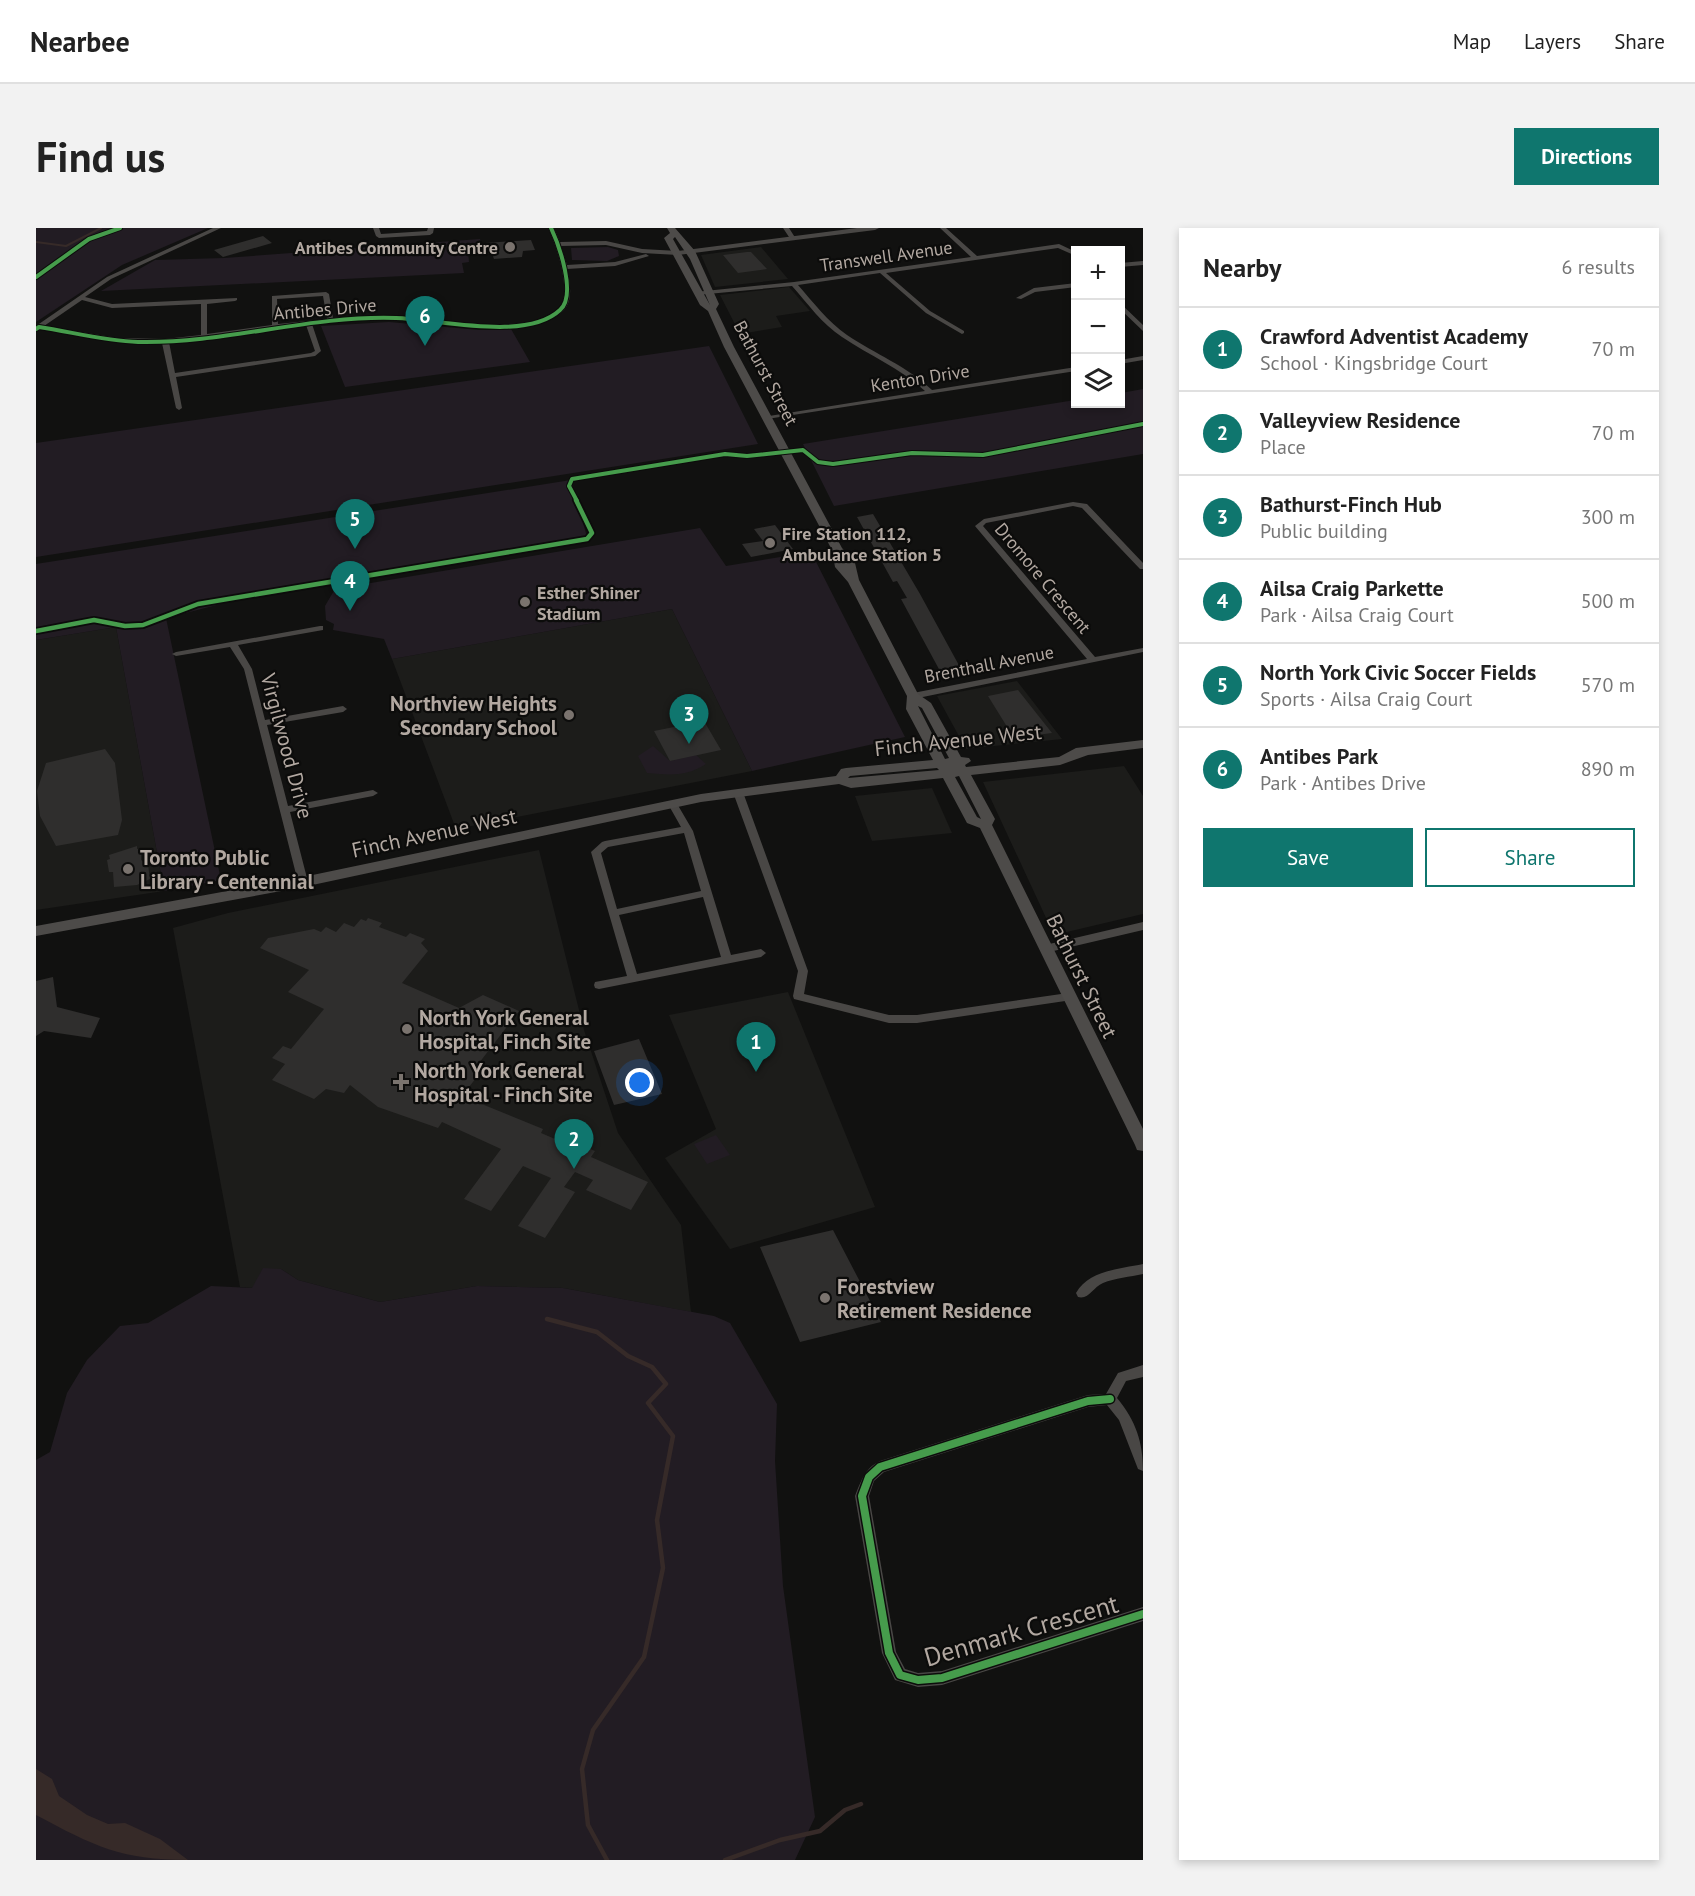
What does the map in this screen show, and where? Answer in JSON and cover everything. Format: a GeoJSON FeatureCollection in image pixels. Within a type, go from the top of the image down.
{"type":"FeatureCollection","features":[{"type":"Feature","properties":{"kind":"main road","name":"Bathurst Street"},"geometry":{"type":"LineString","coordinates":[[712,309],[715,304],[691,252],[682,238],[672,231],[668,237],[704,305],[712,309],[729,347],[769,418],[837,550],[837,562],[841,570],[853,580],[913,696],[927,706],[988,819],[985,825]]}},
{"type":"Feature","properties":{"kind":"main road","name":"Bathurst Street"},"geometry":{"type":"LineString","coordinates":[[913,696],[912,709],[972,820],[985,825],[1143,1145]]}},
{"type":"Feature","properties":{"kind":"main road","name":"Finch Avenue West"},"geometry":{"type":"LineString","coordinates":[[36,931],[303,882],[673,804],[840,780],[851,784],[943,768],[1060,761],[1083,753],[1143,744]]}},
{"type":"Feature","properties":{"kind":"street"},"geometry":{"type":"LineString","coordinates":[[38,328],[119,272],[218,228]]}},
{"type":"Feature","properties":{"kind":"street"},"geometry":{"type":"LineString","coordinates":[[376,228],[380,236],[430,233],[431,228]]}},
{"type":"Feature","properties":{"kind":"street","name":"Antibes Drive"},"geometry":{"type":"LineString","coordinates":[[38,328],[118,340],[165,341],[330,321],[394,318],[484,326],[541,320],[550,317],[565,306],[567,301],[559,244],[551,228]]}},
{"type":"Feature","properties":{"kind":"street"},"geometry":{"type":"LineString","coordinates":[[786,228],[793,239]]}},
{"type":"Feature","properties":{"kind":"street"},"geometry":{"type":"LineString","coordinates":[[563,267],[615,264],[633,257],[691,252],[875,228]]}},
{"type":"Feature","properties":{"kind":"street"},"geometry":{"type":"LineString","coordinates":[[943,228],[976,258]]}},
{"type":"Feature","properties":{"kind":"street"},"geometry":{"type":"LineString","coordinates":[[559,244],[606,243],[642,251],[678,253]]}},
{"type":"Feature","properties":{"kind":"street","name":"Transwell Avenue"},"geometry":{"type":"LineString","coordinates":[[698,293],[795,284],[1059,246],[1071,252]]}},
{"type":"Feature","properties":{"kind":"street"},"geometry":{"type":"LineString","coordinates":[[1125,265],[1143,263]]}},
{"type":"Feature","properties":{"kind":"street"},"geometry":{"type":"LineString","coordinates":[[881,271],[921,307],[962,332]]}},
{"type":"Feature","properties":{"kind":"street"},"geometry":{"type":"LineString","coordinates":[[325,283],[330,321]]}},
{"type":"Feature","properties":{"kind":"street"},"geometry":{"type":"LineString","coordinates":[[795,284],[826,321],[850,340],[906,369],[929,391]]}},
{"type":"Feature","properties":{"kind":"street"},"geometry":{"type":"LineString","coordinates":[[1019,298],[1034,290],[1071,286]]}},
{"type":"Feature","properties":{"kind":"street"},"geometry":{"type":"LineString","coordinates":[[275,328],[274,294],[326,294]]}},
{"type":"Feature","properties":{"kind":"street"},"geometry":{"type":"LineString","coordinates":[[81,298],[112,306],[235,299]]}},
{"type":"Feature","properties":{"kind":"street"},"geometry":{"type":"LineString","coordinates":[[204,302],[204,337]]}},
{"type":"Feature","properties":{"kind":"street"},"geometry":{"type":"LineString","coordinates":[[1125,310],[1143,329]]}},
{"type":"Feature","properties":{"kind":"street"},"geometry":{"type":"LineString","coordinates":[[172,375],[314,355],[318,351],[309,324]]}},
{"type":"Feature","properties":{"kind":"street"},"geometry":{"type":"LineString","coordinates":[[165,341],[179,408]]}},
{"type":"Feature","properties":{"kind":"street"},"geometry":{"type":"LineString","coordinates":[[1125,361],[1143,358]]}},
{"type":"Feature","properties":{"kind":"street","name":"Kenton Drive"},"geometry":{"type":"LineString","coordinates":[[769,418],[1071,370]]}},
{"type":"Feature","properties":{"kind":"street","name":"Dromore Crescent"},"geometry":{"type":"LineString","coordinates":[[1093,660],[979,526],[984,521],[1073,504],[1084,506],[1143,567]]}},
{"type":"Feature","properties":{"kind":"street"},"geometry":{"type":"LineString","coordinates":[[176,654],[320,628]]}},
{"type":"Feature","properties":{"kind":"street","name":"Virgilwood Drive"},"geometry":{"type":"LineString","coordinates":[[232,644],[248,669],[303,882]]}},
{"type":"Feature","properties":{"kind":"street","name":"Brenthall Avenue"},"geometry":{"type":"LineString","coordinates":[[913,696],[1143,650]]}},
{"type":"Feature","properties":{"kind":"street"},"geometry":{"type":"LineString","coordinates":[[261,723],[343,709]]}},
{"type":"Feature","properties":{"kind":"street"},"geometry":{"type":"LineString","coordinates":[[285,810],[373,793]]}},
{"type":"Feature","properties":{"kind":"street"},"geometry":{"type":"LineString","coordinates":[[739,795],[803,971],[798,996],[882,1018],[917,1019],[1068,997]]}},
{"type":"Feature","properties":{"kind":"street"},"geometry":{"type":"LineString","coordinates":[[673,804],[687,829],[727,960]]}},
{"type":"Feature","properties":{"kind":"street"},"geometry":{"type":"LineString","coordinates":[[633,980],[596,856],[598,848],[687,829]]}},
{"type":"Feature","properties":{"kind":"street"},"geometry":{"type":"LineString","coordinates":[[613,913],[708,893]]}},
{"type":"Feature","properties":{"kind":"street"},"geometry":{"type":"LineString","coordinates":[[1046,949],[1143,926]]}},
{"type":"Feature","properties":{"kind":"street"},"geometry":{"type":"LineString","coordinates":[[599,985],[760,953]]}},
{"type":"Feature","properties":{"kind":"street"},"geometry":{"type":"LineString","coordinates":[[1082,1293],[1098,1279],[1143,1269]]}},
{"type":"Feature","properties":{"kind":"street"},"geometry":{"type":"LineString","coordinates":[[1143,1371],[1122,1377],[1110,1399],[1124,1416],[1140,1450],[1143,1465]]}},
{"type":"Feature","properties":{"kind":"street","name":"Denmark Crescent"},"geometry":{"type":"LineString","coordinates":[[1110,1399],[1088,1401],[880,1467],[869,1477],[862,1496],[889,1653],[900,1675],[918,1680],[942,1678],[1143,1614]]}},
{"type":"Feature","properties":{"kind":"shaded area"},"geometry":{"type":"Polygon","coordinates":[[[36,228],[208,228],[122,265],[36,322],[36,228]]]}},
{"type":"Feature","properties":{"kind":"shaded area"},"geometry":{"type":"Polygon","coordinates":[[[480,239],[482,246],[467,247],[478,248],[479,254],[469,255],[468,252],[469,262],[462,263],[464,273],[101,291],[155,260],[224,258],[480,239]]]}},
{"type":"Feature","properties":{"kind":"shaded area"},"geometry":{"type":"Polygon","coordinates":[[[608,247],[618,250],[619,256],[607,261],[572,260],[571,248],[608,247]]]}},
{"type":"Feature","properties":{"kind":"shaded area"},"geometry":{"type":"Polygon","coordinates":[[[761,247],[788,279],[715,287],[701,255],[761,247]]]}},
{"type":"Feature","properties":{"kind":"shaded area"},"geometry":{"type":"Polygon","coordinates":[[[789,287],[810,311],[776,316],[782,327],[740,334],[720,295],[789,287]]]}},
{"type":"Feature","properties":{"kind":"shaded area"},"geometry":{"type":"Polygon","coordinates":[[[389,322],[479,330],[511,329],[530,362],[345,387],[321,326],[389,322]]]}},
{"type":"Feature","properties":{"kind":"shaded area"},"geometry":{"type":"Polygon","coordinates":[[[709,346],[758,444],[36,557],[36,443],[709,346]]]}},
{"type":"Feature","properties":{"kind":"shaded area"},"geometry":{"type":"Polygon","coordinates":[[[1143,389],[1143,454],[834,506],[803,444],[1071,401],[1071,408],[1125,408],[1125,392],[1143,389]]]}},
{"type":"Feature","properties":{"kind":"shaded area"},"geometry":{"type":"Polygon","coordinates":[[[571,480],[587,537],[291,586],[166,618],[221,880],[164,891],[116,627],[36,640],[36,564],[571,480]]]}},
{"type":"Feature","properties":{"kind":"shaded area"},"geometry":{"type":"Polygon","coordinates":[[[700,528],[726,566],[811,552],[905,737],[752,771],[672,609],[392,659],[384,639],[333,630],[334,624],[326,620],[325,606],[335,589],[700,528]]]}},
{"type":"Feature","properties":{"kind":"shaded area","name":"Northview Heights Secondary School"},"geometry":{"type":"Polygon","coordinates":[[[672,609],[752,771],[456,829],[392,659],[672,609]]]}},
{"type":"Feature","properties":{"kind":"shaded area"},"geometry":{"type":"Polygon","coordinates":[[[116,627],[164,891],[36,910],[36,640],[116,627]]]}},
{"type":"Feature","properties":{"kind":"shaded area"},"geometry":{"type":"Polygon","coordinates":[[[1017,681],[1062,739],[966,749],[937,696],[1017,681]]]}},
{"type":"Feature","properties":{"kind":"shaded area"},"geometry":{"type":"Polygon","coordinates":[[[653,746],[670,761],[696,755],[706,764],[685,773],[647,773],[638,756],[653,746]]]}},
{"type":"Feature","properties":{"kind":"shaded area"},"geometry":{"type":"Polygon","coordinates":[[[1124,766],[1143,796],[1143,914],[1054,935],[983,782],[1124,766]]]}},
{"type":"Feature","properties":{"kind":"shaded area"},"geometry":{"type":"Polygon","coordinates":[[[932,788],[952,833],[872,841],[855,796],[932,788]]]}},
{"type":"Feature","properties":{"kind":"shaded area","name":"North York General Hospital - Finch Site"},"geometry":{"type":"Polygon","coordinates":[[[539,850],[584,1030],[618,1133],[681,1225],[691,1312],[563,1288],[477,1286],[380,1302],[298,1280],[281,1269],[263,1269],[253,1288],[240,1287],[173,928],[228,913],[539,850]]]}},
{"type":"Feature","properties":{"kind":"shaded area"},"geometry":{"type":"Polygon","coordinates":[[[788,992],[875,1207],[730,1249],[665,1158],[716,1129],[669,1015],[788,992]]]}},
{"type":"Feature","properties":{"kind":"shaded area"},"geometry":{"type":"Polygon","coordinates":[[[716,1135],[730,1155],[707,1164],[694,1144],[716,1135]]]}},
{"type":"Feature","properties":{"kind":"shaded area"},"geometry":{"type":"Polygon","coordinates":[[[263,1268],[281,1269],[298,1280],[380,1302],[477,1286],[563,1288],[714,1316],[730,1323],[777,1404],[775,1461],[783,1586],[815,1817],[795,1860],[36,1860],[36,1460],[50,1452],[67,1393],[87,1360],[120,1326],[148,1323],[211,1286],[252,1288],[263,1268]]]}},
{"type":"Feature","properties":{"kind":"shaded area"},"geometry":{"type":"Polygon","coordinates":[[[36,1769],[52,1779],[59,1796],[87,1815],[108,1824],[125,1823],[160,1839],[188,1860],[144,1857],[109,1849],[36,1815],[36,1769]]]}},
{"type":"Feature","properties":{"kind":"building"},"geometry":{"type":"Polygon","coordinates":[[[263,236],[272,243],[223,257],[214,250],[263,236]]]}},
{"type":"Feature","properties":{"kind":"building","name":"Antibes Community Centre"},"geometry":{"type":"Polygon","coordinates":[[[531,240],[535,250],[523,251],[522,257],[494,259],[492,254],[488,254],[485,243],[531,240]]]}},
{"type":"Feature","properties":{"kind":"building"},"geometry":{"type":"Polygon","coordinates":[[[751,252],[767,269],[738,273],[723,255],[751,252]]]}},
{"type":"Feature","properties":{"kind":"building"},"geometry":{"type":"Polygon","coordinates":[[[873,514],[961,669],[940,671],[901,599],[907,598],[897,581],[893,582],[857,517],[873,514]]]}},
{"type":"Feature","properties":{"kind":"building","name":"Fire Station 112, Ambulance Station 5"},"geometry":{"type":"Polygon","coordinates":[[[775,525],[793,549],[751,557],[742,544],[763,541],[754,529],[775,525]]]}},
{"type":"Feature","properties":{"kind":"building"},"geometry":{"type":"Polygon","coordinates":[[[1018,690],[1052,733],[1014,738],[988,696],[1018,690]]]}},
{"type":"Feature","properties":{"kind":"building"},"geometry":{"type":"Polygon","coordinates":[[[704,721],[721,750],[670,761],[654,731],[704,721]]]}},
{"type":"Feature","properties":{"kind":"building"},"geometry":{"type":"Polygon","coordinates":[[[105,749],[115,763],[122,820],[118,835],[56,846],[40,816],[37,791],[46,763],[105,749]]]}},
{"type":"Feature","properties":{"kind":"building","name":"Toronto Public Library - Centennial"},"geometry":{"type":"Polygon","coordinates":[[[137,846],[137,849],[141,848],[141,860],[148,865],[150,879],[137,885],[114,887],[113,872],[109,872],[107,860],[110,859],[109,855],[137,846]]]}},
{"type":"Feature","properties":{"kind":"building","name":"North York General Hospital, Finch Site"},"geometry":{"type":"Polygon","coordinates":[[[368,918],[382,923],[379,927],[406,937],[410,933],[425,939],[421,943],[428,951],[402,983],[459,1008],[483,995],[519,1011],[476,1067],[483,1069],[462,1096],[543,1129],[541,1133],[576,1148],[579,1144],[595,1151],[591,1157],[648,1182],[631,1210],[586,1190],[593,1180],[575,1172],[564,1187],[575,1192],[545,1238],[518,1226],[551,1178],[523,1166],[491,1211],[464,1199],[501,1149],[442,1122],[438,1128],[378,1107],[350,1085],[344,1093],[326,1089],[314,1099],[272,1080],[285,1064],[272,1058],[283,1046],[291,1049],[324,1009],[288,992],[309,970],[260,948],[268,938],[314,929],[321,932],[326,927],[336,932],[344,923],[354,927],[361,919],[366,921],[368,918]]]}},
{"type":"Feature","properties":{"kind":"building"},"geometry":{"type":"Polygon","coordinates":[[[53,977],[57,1007],[100,1018],[91,1038],[44,1031],[36,1036],[36,981],[53,977]]]}},
{"type":"Feature","properties":{"kind":"building"},"geometry":{"type":"Polygon","coordinates":[[[639,1039],[662,1094],[614,1105],[594,1051],[639,1039]]]}},
{"type":"Feature","properties":{"kind":"building","name":"Forestview Retirement Residence"},"geometry":{"type":"Polygon","coordinates":[[[833,1230],[881,1322],[800,1342],[760,1247],[833,1230]]]}},
{"type":"Feature","properties":{"kind":"waterway"},"geometry":{"type":"LineString","coordinates":[[36,242],[66,246],[101,228]]}},
{"type":"Feature","properties":{"kind":"waterway"},"geometry":{"type":"LineString","coordinates":[[547,1319],[597,1332],[628,1356],[652,1367],[666,1384],[648,1403],[673,1436],[657,1520],[663,1568],[644,1657],[593,1730],[582,1769],[588,1825],[607,1860]]}},
{"type":"Feature","properties":{"kind":"waterway"},"geometry":{"type":"LineString","coordinates":[[725,1860],[780,1840],[820,1831],[845,1810],[861,1804]]}},
{"type":"Feature","properties":{"kind":"cycle path"},"geometry":{"type":"LineString","coordinates":[[36,277],[89,239],[120,228]]}},
{"type":"Feature","properties":{"kind":"cycle path"},"geometry":{"type":"LineString","coordinates":[[36,329],[39,327],[138,342],[202,339],[363,318],[396,318],[482,326],[527,324],[546,319],[561,310],[565,303],[567,294],[565,270],[551,228]]}},
{"type":"Feature","properties":{"kind":"cycle path"},"geometry":{"type":"LineString","coordinates":[[36,631],[94,620],[125,626],[143,625],[198,604],[587,539],[592,533],[569,486],[572,479],[725,454],[747,456],[803,450],[818,462],[833,464],[912,453],[983,455],[1143,424]]}},
{"type":"Feature","properties":{"kind":"cycle path"},"geometry":{"type":"LineString","coordinates":[[1110,1399],[1088,1401],[880,1467],[869,1477],[862,1496],[889,1653],[900,1675],[918,1680],[942,1678],[1143,1614]]}},
{"type":"Feature","properties":{"kind":"place","name":"Antibes Community Centre"},"geometry":{"type":"Point","coordinates":[510,247]}},
{"type":"Feature","properties":{"kind":"place","name":"Antibes Park"},"geometry":{"type":"Point","coordinates":[425,346]}},
{"type":"Feature","properties":{"kind":"place","name":"Fire Station 112, Ambulance Station 5"},"geometry":{"type":"Point","coordinates":[770,543]}},
{"type":"Feature","properties":{"kind":"place","name":"North York Civic Soccer Fields"},"geometry":{"type":"Point","coordinates":[355,549]}},
{"type":"Feature","properties":{"kind":"place","name":"Esther Shiner Stadium"},"geometry":{"type":"Point","coordinates":[525,602]}},
{"type":"Feature","properties":{"kind":"place","name":"Ailsa Craig Parkette"},"geometry":{"type":"Point","coordinates":[350,611]}},
{"type":"Feature","properties":{"kind":"place","name":"Northview Heights Secondary School"},"geometry":{"type":"Point","coordinates":[569,715]}},
{"type":"Feature","properties":{"kind":"place","name":"Bathurst-Finch Hub"},"geometry":{"type":"Point","coordinates":[689,744]}},
{"type":"Feature","properties":{"kind":"place","name":"Toronto Public Library - Centennial"},"geometry":{"type":"Point","coordinates":[128,869]}},
{"type":"Feature","properties":{"kind":"place","name":"North York General Hospital, Finch Site"},"geometry":{"type":"Point","coordinates":[407,1029]}},
{"type":"Feature","properties":{"kind":"place","name":"Crawford Adventist Academy"},"geometry":{"type":"Point","coordinates":[756,1072]}},
{"type":"Feature","properties":{"kind":"place","name":"North York General Hospital - Finch Site"},"geometry":{"type":"Point","coordinates":[401,1082]}},
{"type":"Feature","properties":{"kind":"place","name":"Valleyview Residence"},"geometry":{"type":"Point","coordinates":[574,1169]}},
{"type":"Feature","properties":{"kind":"place","name":"Forestview Retirement Residence"},"geometry":{"type":"Point","coordinates":[825,1298]}}]}
